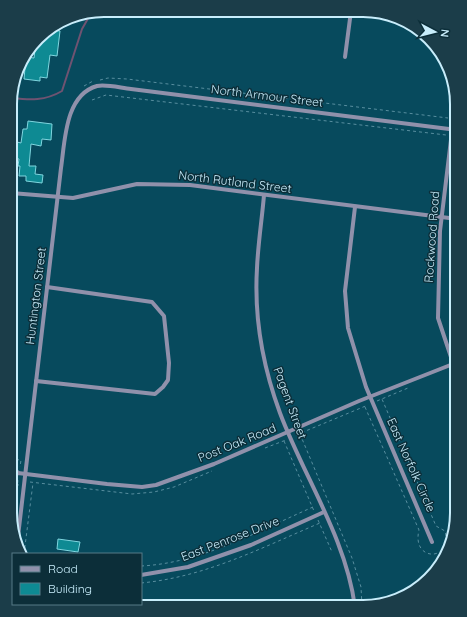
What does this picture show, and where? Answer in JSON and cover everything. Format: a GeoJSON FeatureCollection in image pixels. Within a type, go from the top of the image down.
{"type":"FeatureCollection","features":[{"type":"Feature","properties":{"kind":"street"},"geometry":{"type":"LineString","coordinates":[[345,57],[350,17]]}},
{"type":"Feature","properties":{"kind":"street","name":"North Armour Street"},"geometry":{"type":"LineString","coordinates":[[79,99],[87,91],[98,86],[450,129]]}},
{"type":"Feature","properties":{"kind":"street","name":"Huntington Street"},"geometry":{"type":"LineString","coordinates":[[19,529],[57,197],[69,115],[79,99]]}},
{"type":"Feature","properties":{"kind":"street","name":"Rockwood Road"},"geometry":{"type":"LineString","coordinates":[[450,144],[442,217],[438,318],[450,355]]}},
{"type":"Feature","properties":{"kind":"street","name":"North Rutland Street"},"geometry":{"type":"LineString","coordinates":[[17,194],[73,198],[137,184],[190,185],[450,218]]}},
{"type":"Feature","properties":{"kind":"street","name":"Pagent Street"},"geometry":{"type":"LineString","coordinates":[[264,195],[257,269],[259,324],[266,371],[290,438],[340,549],[352,588],[354,600]]}},
{"type":"Feature","properties":{"kind":"street","name":"East Norfolk Circle"},"geometry":{"type":"LineString","coordinates":[[355,207],[345,291],[348,328],[370,397],[432,542]]}},
{"type":"Feature","properties":{"kind":"street"},"geometry":{"type":"LineString","coordinates":[[36,381],[155,394],[168,380],[170,363],[164,316],[152,302],[47,287]]}},
{"type":"Feature","properties":{"kind":"street","name":"Post Oak Road"},"geometry":{"type":"LineString","coordinates":[[19,473],[107,484],[142,487],[156,485],[214,464],[370,397],[450,365]]}},
{"type":"Feature","properties":{"kind":"street","name":"East Penrose Drive"},"geometry":{"type":"LineString","coordinates":[[142,575],[188,567],[251,545],[324,512]]}},
{"type":"Feature","properties":{"kind":"path"},"geometry":{"type":"LineString","coordinates":[[83,86],[87,83],[108,78],[127,79],[450,118]]}},
{"type":"Feature","properties":{"kind":"path"},"geometry":{"type":"LineString","coordinates":[[92,100],[106,95],[113,95],[450,135]]}},
{"type":"Feature","properties":{"kind":"path"},"geometry":{"type":"LineString","coordinates":[[262,450],[408,388]]}},
{"type":"Feature","properties":{"kind":"path"},"geometry":{"type":"LineString","coordinates":[[300,433],[352,558],[361,587],[362,600]]}},
{"type":"Feature","properties":{"kind":"path"},"geometry":{"type":"LineString","coordinates":[[284,440],[332,552]]}},
{"type":"Feature","properties":{"kind":"path"},"geometry":{"type":"LineString","coordinates":[[17,460],[21,460],[17,494]]}},
{"type":"Feature","properties":{"kind":"path"},"geometry":{"type":"LineString","coordinates":[[18,486],[24,483],[33,483],[132,494],[154,492],[174,487],[218,468]]}},
{"type":"Feature","properties":{"kind":"path"},"geometry":{"type":"LineString","coordinates":[[25,548],[33,479]]}},
{"type":"Feature","properties":{"kind":"path"},"geometry":{"type":"LineString","coordinates":[[142,566],[160,565],[214,551],[313,507]]}},
{"type":"Feature","properties":{"kind":"building"},"geometry":{"type":"Polygon","coordinates":[[[60,31],[57,56],[50,55],[47,78],[40,77],[40,81],[24,79],[25,68],[31,58],[34,58],[35,51],[42,42],[55,32],[60,31]]]}},
{"type":"Feature","properties":{"kind":"building"},"geometry":{"type":"Polygon","coordinates":[[[28,121],[52,124],[51,140],[42,139],[41,146],[31,144],[29,166],[36,166],[35,174],[43,175],[42,183],[26,181],[26,176],[19,176],[20,166],[18,166],[19,159],[17,158],[17,142],[21,143],[23,129],[27,129],[28,121]]]}},
{"type":"Feature","properties":{"kind":"building"},"geometry":{"type":"Polygon","coordinates":[[[58,539],[80,542],[78,552],[57,549],[58,539]]]}},
{"type":"Feature","properties":{"kind":"waterway"},"geometry":{"type":"LineString","coordinates":[[17,98],[37,99],[50,97],[62,91],[82,29],[88,19]]}}]}
